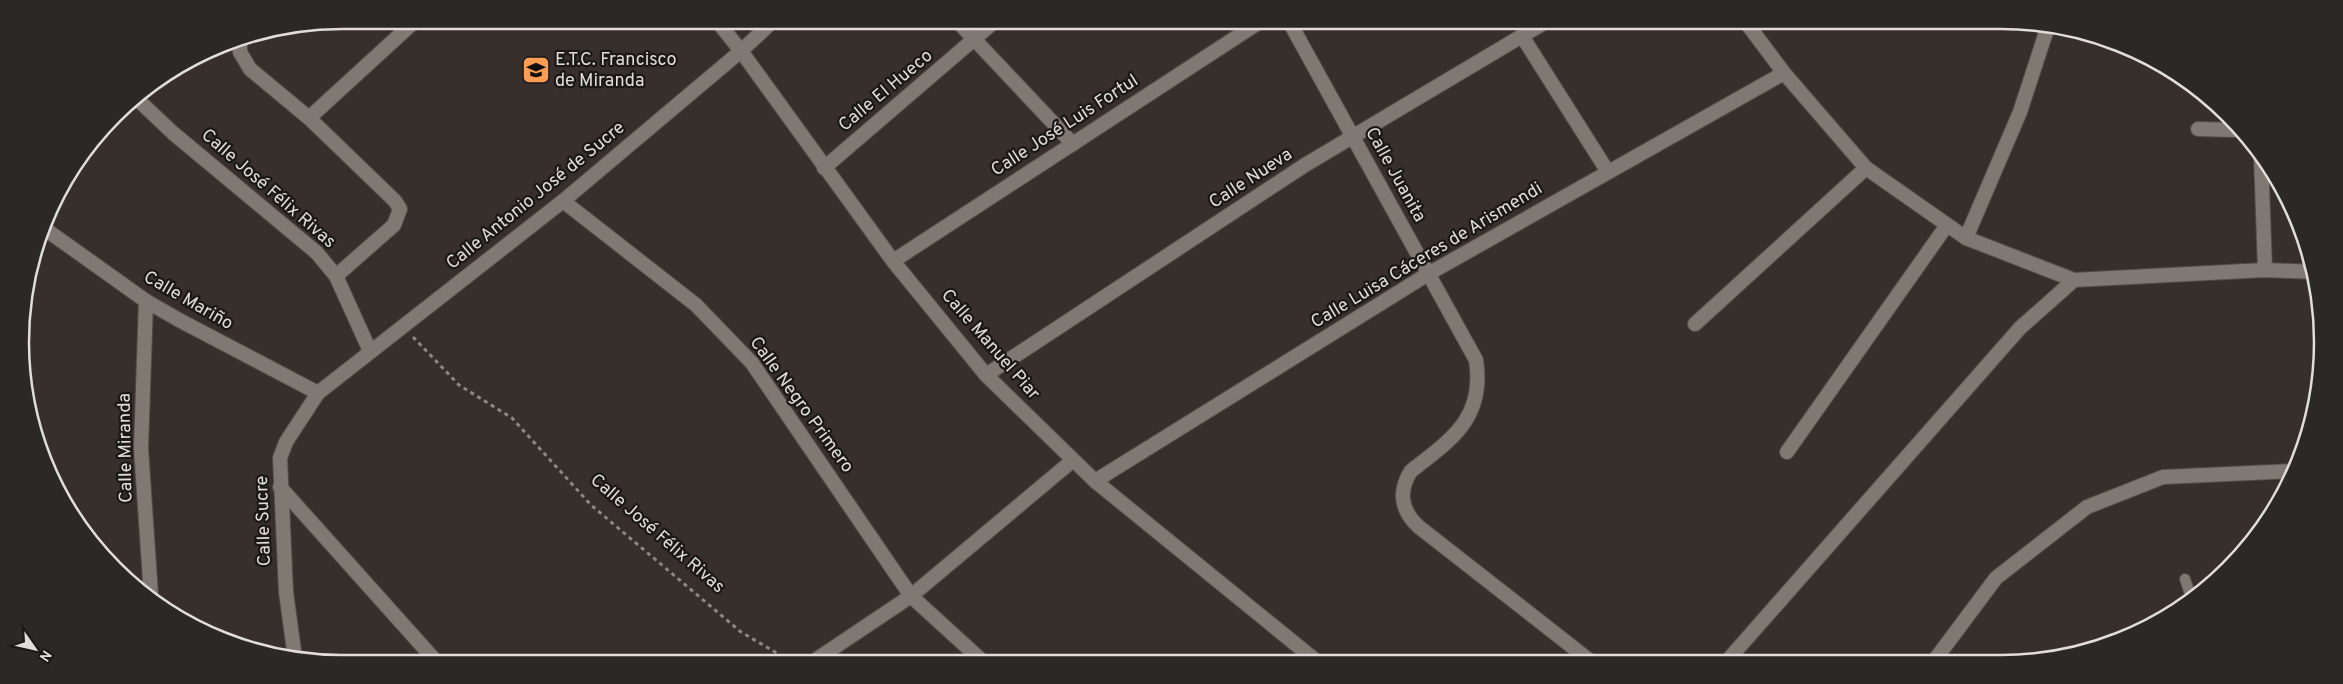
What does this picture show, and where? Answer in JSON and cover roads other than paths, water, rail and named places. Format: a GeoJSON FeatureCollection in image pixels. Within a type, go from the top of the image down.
{"type":"FeatureCollection","features":[{"type":"Feature","properties":{"kind":"street"},"geometry":{"type":"LineString","coordinates":[[309,118],[406,29]]}},
{"type":"Feature","properties":{"kind":"street","name":"Calle Manuel Piar"},"geometry":{"type":"LineString","coordinates":[[723,29],[893,261],[986,374],[1072,461],[1309,655]]}},
{"type":"Feature","properties":{"kind":"street","name":"Calle Antonio José de Sucre"},"geometry":{"type":"LineString","coordinates":[[318,393],[563,200],[741,51],[765,29]]}},
{"type":"Feature","properties":{"kind":"street"},"geometry":{"type":"LineString","coordinates":[[965,29],[1073,144]]}},
{"type":"Feature","properties":{"kind":"street","name":"Calle El Hueco"},"geometry":{"type":"LineString","coordinates":[[824,168],[987,29]]}},
{"type":"Feature","properties":{"kind":"street","name":"Calle José Luis Fortul"},"geometry":{"type":"LineString","coordinates":[[893,261],[1249,29]]}},
{"type":"Feature","properties":{"kind":"street","name":"Calle Juanita"},"geometry":{"type":"LineString","coordinates":[[1293,29],[1476,360],[1478,385],[1472,410],[1464,425],[1452,438],[1411,471],[1402,494],[1406,512],[1412,521],[1583,655]]}},
{"type":"Feature","properties":{"kind":"street","name":"Calle Nueva"},"geometry":{"type":"LineString","coordinates":[[986,374],[1305,165],[1534,29]]}},
{"type":"Feature","properties":{"kind":"street"},"geometry":{"type":"LineString","coordinates":[[1751,29],[1784,73],[1866,168],[1966,238],[2074,280],[2265,270],[2306,272]]}},
{"type":"Feature","properties":{"kind":"street"},"geometry":{"type":"LineString","coordinates":[[1966,238],[2020,112],[2046,32]]}},
{"type":"Feature","properties":{"kind":"street"},"geometry":{"type":"LineString","coordinates":[[1522,36],[1608,172]]}},
{"type":"Feature","properties":{"kind":"street"},"geometry":{"type":"LineString","coordinates":[[240,45],[240,52],[250,69],[309,118],[396,201],[400,209],[394,224],[336,276]]}},
{"type":"Feature","properties":{"kind":"street","name":"Calle Luisa Cáceres de Arismendi"},"geometry":{"type":"LineString","coordinates":[[1095,481],[1428,274],[1784,73]]}},
{"type":"Feature","properties":{"kind":"street","name":"Calle José Félix Rivas"},"geometry":{"type":"LineString","coordinates":[[140,102],[173,133],[317,253],[336,276],[370,351]]}},
{"type":"Feature","properties":{"kind":"street"},"geometry":{"type":"LineString","coordinates":[[2198,129],[2232,130]]}},
{"type":"Feature","properties":{"kind":"street"},"geometry":{"type":"LineString","coordinates":[[1695,324],[1866,168]]}},
{"type":"Feature","properties":{"kind":"street"},"geometry":{"type":"LineString","coordinates":[[2261,169],[2265,270]]}},
{"type":"Feature","properties":{"kind":"street","name":"Calle Negro Primero"},"geometry":{"type":"LineString","coordinates":[[563,200],[696,306],[752,363],[911,596],[976,655]]}},
{"type":"Feature","properties":{"kind":"street"},"geometry":{"type":"LineString","coordinates":[[1787,452],[1947,225]]}},
{"type":"Feature","properties":{"kind":"street","name":"Calle Mariño"},"geometry":{"type":"LineString","coordinates":[[49,232],[146,301],[318,393]]}},
{"type":"Feature","properties":{"kind":"street"},"geometry":{"type":"LineString","coordinates":[[1732,655],[2020,328],[2074,280]]}},
{"type":"Feature","properties":{"kind":"street","name":"Calle Miranda"},"geometry":{"type":"LineString","coordinates":[[146,301],[141,448],[151,591]]}},
{"type":"Feature","properties":{"kind":"street","name":"Calle Sucre"},"geometry":{"type":"LineString","coordinates":[[294,652],[286,592],[280,458],[286,442],[318,393]]}},
{"type":"Feature","properties":{"kind":"street"},"geometry":{"type":"LineString","coordinates":[[823,655],[911,596],[1072,461]]}},
{"type":"Feature","properties":{"kind":"street"},"geometry":{"type":"LineString","coordinates":[[1938,655],[1996,578],[2087,507],[2163,476],[2286,471]]}},
{"type":"Feature","properties":{"kind":"street"},"geometry":{"type":"LineString","coordinates":[[280,487],[430,655]]}},
{"type":"Feature","properties":{"kind":"lane"},"geometry":{"type":"LineString","coordinates":[[2185,579],[2190,593]]}},
{"type":"Feature","properties":{"kind":"place","name":"E.T.C. Francisco de Miranda"},"geometry":{"type":"Point","coordinates":[536,70]}}]}
